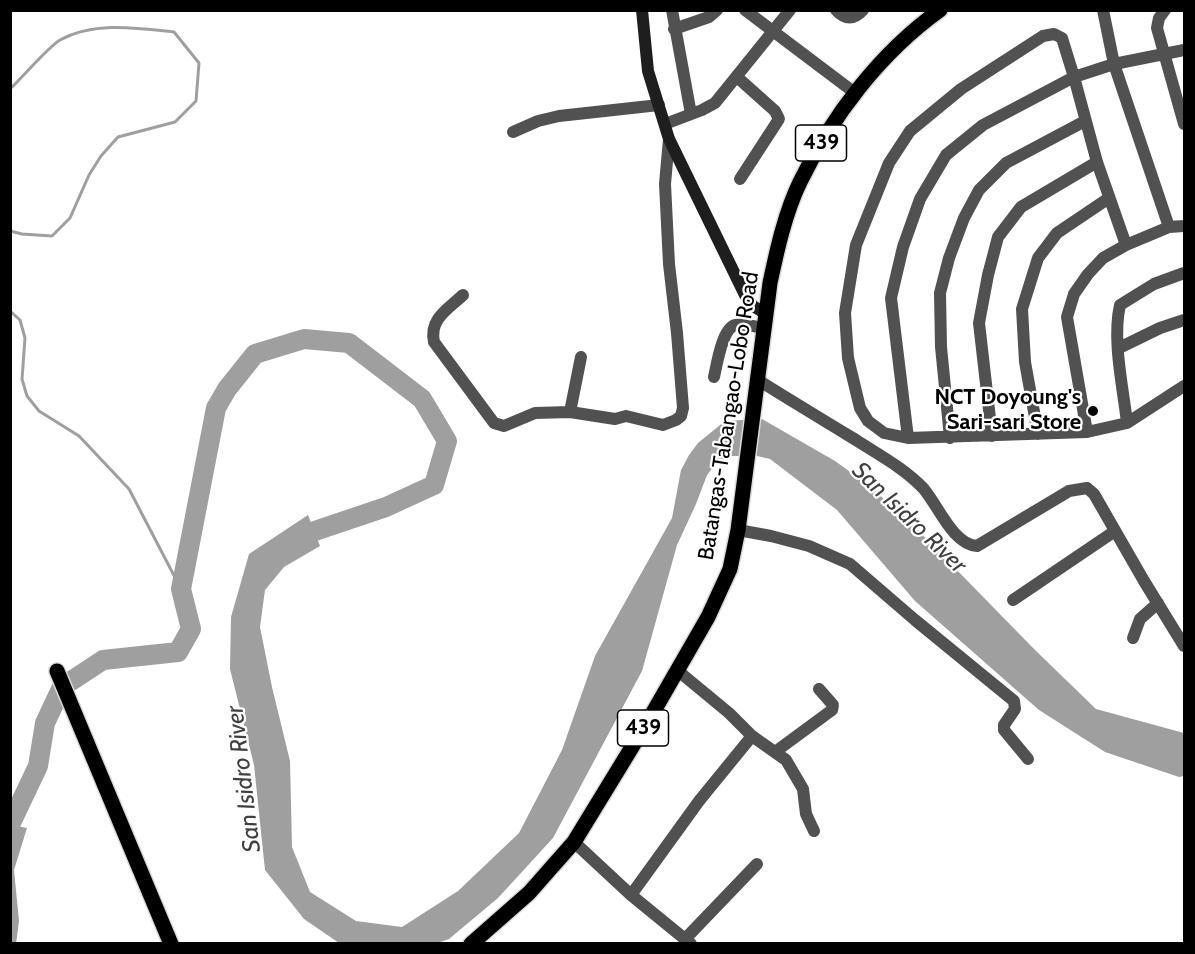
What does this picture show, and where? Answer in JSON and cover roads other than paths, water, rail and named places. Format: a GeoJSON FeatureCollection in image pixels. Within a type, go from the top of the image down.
{"type":"FeatureCollection","features":[{"type":"Feature","properties":{"kind":"main road","name":"Batangas-Tabangao-Lobo Road"},"geometry":{"type":"LineString","coordinates":[[471,944],[529,893],[574,842],[708,617],[730,569],[738,530],[770,283],[777,252],[799,184],[822,142],[855,93],[903,39],[940,10]]}},
{"type":"Feature","properties":{"kind":"main road"},"geometry":{"type":"LineString","coordinates":[[57,671],[171,944]]}},
{"type":"Feature","properties":{"kind":"street"},"geometry":{"type":"LineString","coordinates":[[642,10],[648,72],[669,140],[745,295],[765,321]]}},
{"type":"Feature","properties":{"kind":"street"},"geometry":{"type":"LineString","coordinates":[[672,10],[691,114]]}},
{"type":"Feature","properties":{"kind":"street"},"geometry":{"type":"LineString","coordinates":[[674,29],[709,17],[717,10]]}},
{"type":"Feature","properties":{"kind":"street"},"geometry":{"type":"LineString","coordinates":[[745,10],[855,93]]}},
{"type":"Feature","properties":{"kind":"street"},"geometry":{"type":"LineString","coordinates":[[665,124],[715,103],[790,10]]}},
{"type":"Feature","properties":{"kind":"street"},"geometry":{"type":"LineString","coordinates":[[836,10],[840,15],[850,19],[858,16],[863,10]]}},
{"type":"Feature","properties":{"kind":"street"},"geometry":{"type":"LineString","coordinates":[[1102,10],[1114,64],[1169,227]]}},
{"type":"Feature","properties":{"kind":"street"},"geometry":{"type":"LineString","coordinates":[[1165,10],[1159,18],[1158,28],[1180,92],[1185,124]]}},
{"type":"Feature","properties":{"kind":"street"},"geometry":{"type":"LineString","coordinates":[[1126,245],[1096,162],[1062,38],[1054,34],[1043,36],[961,89],[910,131],[889,163],[856,245],[844,313],[848,358],[860,408],[868,421],[884,434],[908,438],[1087,432],[1127,423],[1185,386]]}},
{"type":"Feature","properties":{"kind":"street"},"geometry":{"type":"LineString","coordinates":[[908,438],[891,298],[903,247],[920,199],[946,155],[983,125],[1074,77],[1114,64],[1185,50]]}},
{"type":"Feature","properties":{"kind":"street"},"geometry":{"type":"LineString","coordinates":[[737,77],[775,111],[778,119],[740,179]]}},
{"type":"Feature","properties":{"kind":"street"},"geometry":{"type":"LineString","coordinates":[[513,132],[538,121],[559,116],[659,105]]}},
{"type":"Feature","properties":{"kind":"street"},"geometry":{"type":"LineString","coordinates":[[950,438],[941,347],[940,293],[949,258],[964,218],[979,190],[1006,163],[1085,121]]}},
{"type":"Feature","properties":{"kind":"street"},"geometry":{"type":"LineString","coordinates":[[463,295],[437,319],[432,332],[434,342],[494,423],[504,426],[535,413],[570,412],[615,419],[626,416],[663,425],[676,420],[683,411],[669,264],[665,184],[669,140]]}},
{"type":"Feature","properties":{"kind":"street"},"geometry":{"type":"LineString","coordinates":[[992,436],[979,323],[987,275],[998,237],[1021,207],[1096,162]]}},
{"type":"Feature","properties":{"kind":"street"},"geometry":{"type":"LineString","coordinates":[[1038,434],[1025,362],[1022,309],[1038,258],[1057,233],[1109,198]]}},
{"type":"Feature","properties":{"kind":"street"},"geometry":{"type":"LineString","coordinates":[[1087,432],[1067,317],[1074,294],[1103,258],[1126,245],[1169,227],[1185,226]]}},
{"type":"Feature","properties":{"kind":"street"},"geometry":{"type":"LineString","coordinates":[[1127,423],[1117,317],[1120,305],[1154,284],[1185,273]]}},
{"type":"Feature","properties":{"kind":"street"},"geometry":{"type":"LineString","coordinates":[[1119,348],[1160,328],[1185,320]]}},
{"type":"Feature","properties":{"kind":"street"},"geometry":{"type":"LineString","coordinates":[[714,377],[725,335],[731,327],[765,321]]}},
{"type":"Feature","properties":{"kind":"street"},"geometry":{"type":"LineString","coordinates":[[570,412],[581,357]]}},
{"type":"Feature","properties":{"kind":"street"},"geometry":{"type":"LineString","coordinates":[[758,380],[899,467],[923,488],[963,543],[970,546],[977,546],[1069,491],[1087,488],[1094,494],[1185,646]]}},
{"type":"Feature","properties":{"kind":"street"},"geometry":{"type":"LineString","coordinates":[[738,530],[809,546],[850,564],[1014,701],[1015,709],[1004,725],[1004,730],[1028,759]]}},
{"type":"Feature","properties":{"kind":"street"},"geometry":{"type":"LineString","coordinates":[[1013,600],[1115,531]]}},
{"type":"Feature","properties":{"kind":"street"},"geometry":{"type":"LineString","coordinates":[[1133,638],[1140,619],[1158,603]]}},
{"type":"Feature","properties":{"kind":"street"},"geometry":{"type":"LineString","coordinates":[[677,670],[729,713],[752,736],[786,760],[803,789],[806,814],[814,831]]}},
{"type":"Feature","properties":{"kind":"street"},"geometry":{"type":"LineString","coordinates":[[775,752],[832,710],[833,705],[819,689]]}},
{"type":"Feature","properties":{"kind":"street"},"geometry":{"type":"LineString","coordinates":[[632,896],[699,801],[752,736]]}},
{"type":"Feature","properties":{"kind":"street"},"geometry":{"type":"LineString","coordinates":[[574,842],[632,896],[688,941],[757,864]]}},
{"type":"Feature","properties":{"kind":"waterway"},"geometry":{"type":"LineString","coordinates":[[10,89],[60,40],[87,30],[116,27],[174,32],[199,63],[196,101],[175,122],[118,137],[101,156],[89,175],[70,218],[52,236],[10,231]]}},
{"type":"Feature","properties":{"kind":"waterway"},"geometry":{"type":"LineString","coordinates":[[10,311],[20,320],[25,338],[22,379],[27,396],[39,411],[79,436],[129,489],[181,589]]}},
{"type":"Feature","properties":{"kind":"waterway","name":"San Isidro River"},"geometry":{"type":"LineString","coordinates":[[10,825],[38,766],[45,723],[62,687],[103,660],[178,652],[191,629],[181,589],[216,408],[227,389],[255,354],[304,339],[349,343],[422,399],[447,441],[434,485],[386,507],[294,538],[290,542]]}},
{"type":"Feature","properties":{"kind":"place","name":"NCT Doyoung's Sari-sari Store"},"geometry":{"type":"Point","coordinates":[1093,411]}}]}
